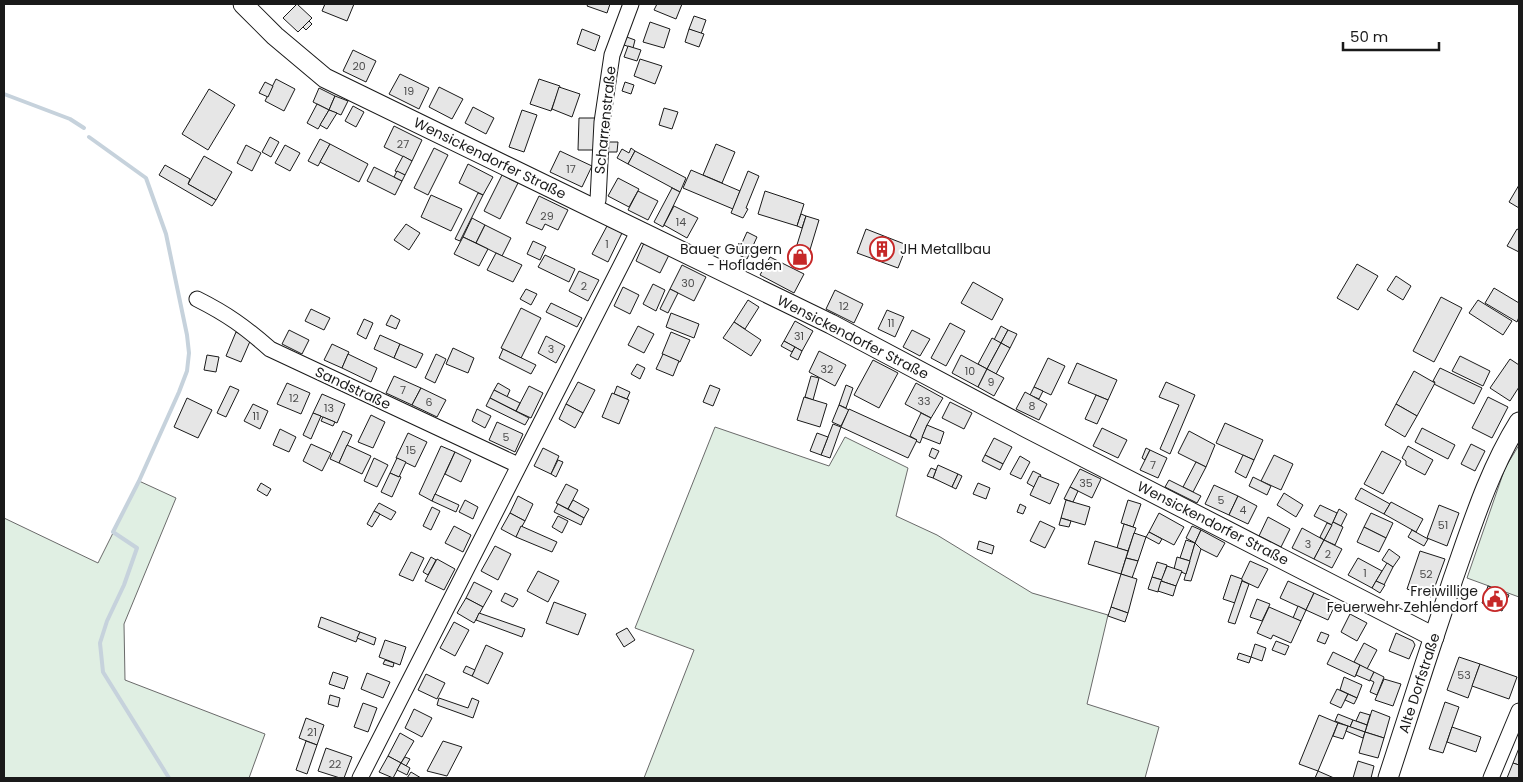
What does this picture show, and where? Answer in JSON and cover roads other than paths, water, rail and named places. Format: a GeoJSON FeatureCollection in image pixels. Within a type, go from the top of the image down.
{"type":"FeatureCollection","features":[{"type":"Feature","properties":{"kind":"main road","name":"Wensickendorfer Straße"},"geometry":{"type":"LineString","coordinates":[[243,4],[275,36],[325,78],[831,324],[1027,428],[1434,637]]}},
{"type":"Feature","properties":{"kind":"main road","name":"Alte Dorfstraße"},"geometry":{"type":"LineString","coordinates":[[1388,778],[1486,486],[1509,438],[1519,422]]}},
{"type":"Feature","properties":{"kind":"street","name":"Scharrenstraße"},"geometry":{"type":"LineString","coordinates":[[594,208],[598,200],[602,122],[612,55],[631,4]]}},
{"type":"Feature","properties":{"kind":"street"},"geometry":{"type":"LineString","coordinates":[[360,778],[639,230]]}},
{"type":"Feature","properties":{"kind":"street","name":"Sandstraße"},"geometry":{"type":"LineString","coordinates":[[197,299],[248,329],[270,349],[518,465]]}},
{"type":"Feature","properties":{"kind":"street"},"geometry":{"type":"LineString","coordinates":[[1491,778],[1519,710]]}},
{"type":"Feature","properties":{"kind":"waterway"},"geometry":{"type":"LineString","coordinates":[[4,94],[70,119],[84,128]]}},
{"type":"Feature","properties":{"kind":"waterway"},"geometry":{"type":"LineString","coordinates":[[89,137],[146,178],[166,234],[187,335],[189,353],[187,371],[139,481],[113,532],[137,548],[100,643],[103,672],[169,778]]}},
{"type":"Feature","properties":{"kind":"place","name":"JH Metallbau"},"geometry":{"type":"Point","coordinates":[882,249]}},
{"type":"Feature","properties":{"kind":"place","name":"Bauer Gürgern - Hofladen"},"geometry":{"type":"Point","coordinates":[800,257]}},
{"type":"Feature","properties":{"kind":"place","name":"Freiwillige Feuerwehr Zehlendorf"},"geometry":{"type":"Point","coordinates":[1495,599]}}]}
